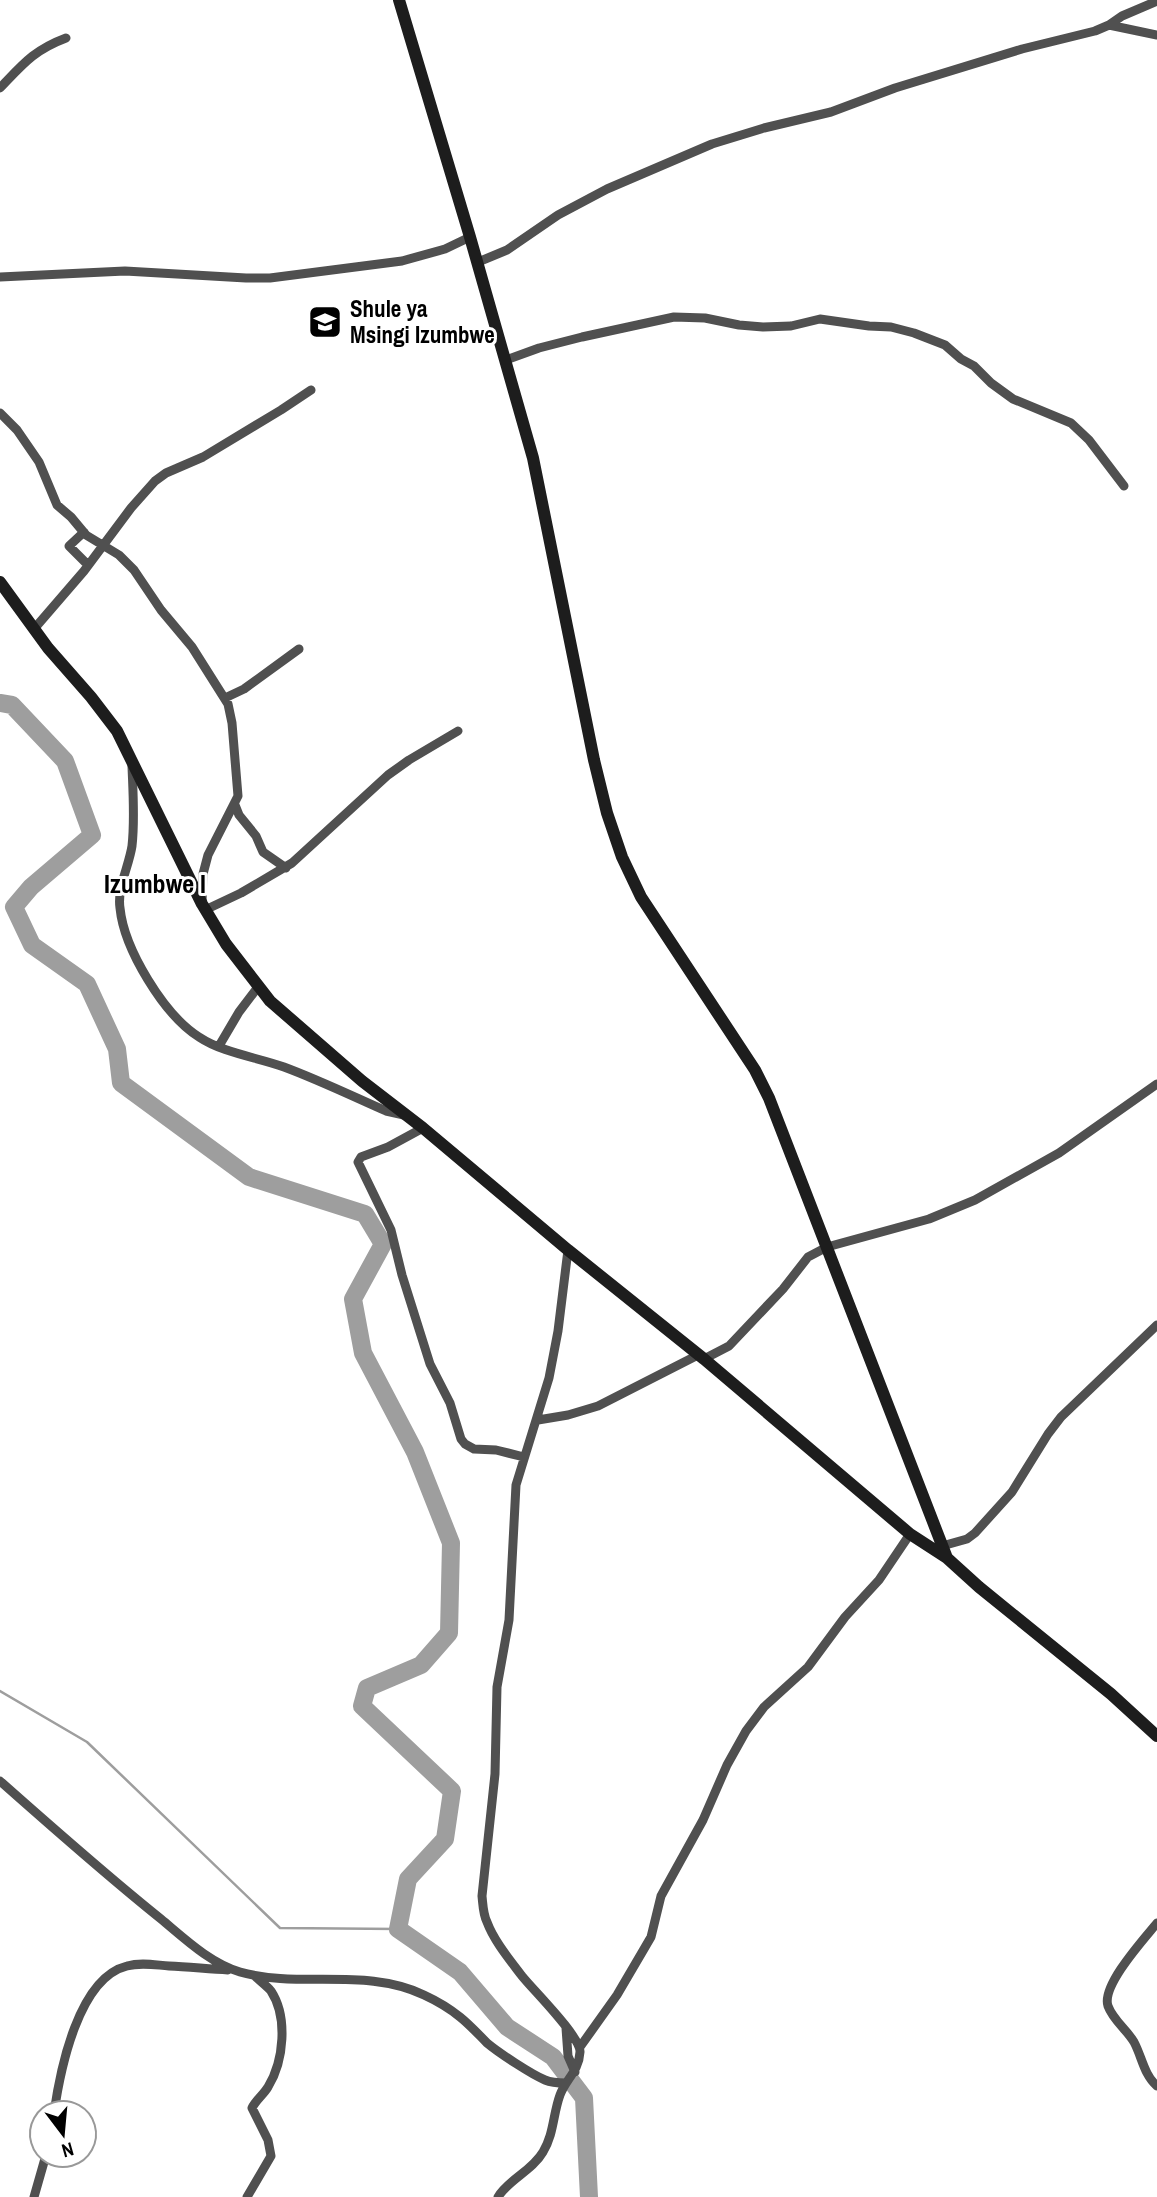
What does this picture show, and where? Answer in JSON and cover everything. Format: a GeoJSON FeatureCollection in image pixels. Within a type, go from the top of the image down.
{"type":"FeatureCollection","features":[{"type":"Feature","properties":{"kind":"main road"},"geometry":{"type":"LineString","coordinates":[[399,0],[471,237],[533,458],[594,760],[607,813],[622,857],[641,897],[755,1070],[776,1114],[944,1552]]}},
{"type":"Feature","properties":{"kind":"main road"},"geometry":{"type":"LineString","coordinates":[[0,582],[34,629],[117,731],[203,907],[226,944],[270,1001],[304,1033],[701,1357],[910,1534],[944,1552],[979,1587],[1111,1694],[1157,1735]]}},
{"type":"Feature","properties":{"kind":"street"},"geometry":{"type":"LineString","coordinates":[[478,262],[507,250],[565,211],[607,189],[693,151],[764,128],[831,112],[895,88],[1022,49],[1095,31],[1157,1]]}},
{"type":"Feature","properties":{"kind":"street"},"geometry":{"type":"LineString","coordinates":[[1109,25],[1157,35]]}},
{"type":"Feature","properties":{"kind":"street"},"geometry":{"type":"LineString","coordinates":[[0,88],[33,54],[66,38]]}},
{"type":"Feature","properties":{"kind":"street"},"geometry":{"type":"LineString","coordinates":[[0,277],[125,271],[246,278],[295,275],[402,261],[445,249],[471,237]]}},
{"type":"Feature","properties":{"kind":"street"},"geometry":{"type":"LineString","coordinates":[[506,360],[572,339],[674,317],[705,318],[763,327],[791,326],[820,319],[869,327],[891,327],[945,345],[1013,399],[1071,424],[1089,440],[1124,486]]}},
{"type":"Feature","properties":{"kind":"street"},"geometry":{"type":"LineString","coordinates":[[34,629],[155,481],[166,473],[204,457],[311,390]]}},
{"type":"Feature","properties":{"kind":"street"},"geometry":{"type":"LineString","coordinates":[[0,413],[17,430],[39,462],[55,503],[84,532],[118,555],[140,577],[161,610],[192,647],[225,698],[231,715],[239,787],[235,805],[206,862],[203,907],[241,893],[286,868],[388,775],[458,731]]}},
{"type":"Feature","properties":{"kind":"street"},"geometry":{"type":"LineString","coordinates":[[84,532],[69,546],[88,565]]}},
{"type":"Feature","properties":{"kind":"street"},"geometry":{"type":"LineString","coordinates":[[225,698],[244,689],[299,649]]}},
{"type":"Feature","properties":{"kind":"street"},"geometry":{"type":"LineString","coordinates":[[131,758],[134,801],[132,844],[119,905],[124,931],[140,964],[165,1003],[195,1035],[285,1068],[386,1111],[406,1116]]}},
{"type":"Feature","properties":{"kind":"street"},"geometry":{"type":"LineString","coordinates":[[235,805],[239,815],[256,836],[263,852],[286,868]]}},
{"type":"Feature","properties":{"kind":"street"},"geometry":{"type":"LineString","coordinates":[[219,1046],[258,987]]}},
{"type":"Feature","properties":{"kind":"street"},"geometry":{"type":"LineString","coordinates":[[538,1420],[598,1406],[729,1346],[789,1282],[808,1257],[827,1247],[929,1219],[975,1200],[1059,1153],[1157,1084]]}},
{"type":"Feature","properties":{"kind":"street"},"geometry":{"type":"LineString","coordinates":[[423,1128],[388,1147],[361,1157],[358,1162],[391,1230],[404,1283],[430,1364],[450,1403],[461,1439],[474,1449],[496,1450],[524,1457]]}},
{"type":"Feature","properties":{"kind":"street"},"geometry":{"type":"LineString","coordinates":[[568,1250],[550,1378],[516,1485],[509,1619],[497,1687],[495,1774],[483,1875],[483,1909],[487,1923],[522,1976],[580,2047]]}},
{"type":"Feature","properties":{"kind":"street"},"geometry":{"type":"LineString","coordinates":[[944,1552],[975,1533],[1012,1492],[1061,1417],[1157,1325]]}},
{"type":"Feature","properties":{"kind":"street"},"geometry":{"type":"LineString","coordinates":[[498,2197],[507,2186],[532,2167],[542,2153],[550,2136],[556,2106],[571,2077],[580,2047],[621,1989],[651,1937],[661,1896],[746,1731],[764,1707],[808,1667],[845,1617],[879,1580],[910,1534]]}},
{"type":"Feature","properties":{"kind":"street"},"geometry":{"type":"LineString","coordinates":[[0,1781],[111,1880],[210,1957],[237,1971]]}},
{"type":"Feature","properties":{"kind":"street"},"geometry":{"type":"LineString","coordinates":[[1157,1923],[1123,1966],[1107,1994],[1107,2003],[1130,2036],[1148,2076],[1157,2086]]}},
{"type":"Feature","properties":{"kind":"street"},"geometry":{"type":"LineString","coordinates":[[57,2099],[73,2032],[88,1998],[107,1976],[117,1969],[141,1964],[237,1971],[271,1978],[392,1984],[444,2006],[496,2050],[543,2079],[554,2083],[571,2077]]}},
{"type":"Feature","properties":{"kind":"street"},"geometry":{"type":"LineString","coordinates":[[247,2197],[271,2156],[268,2140],[252,2108],[272,2079],[279,2060],[281,2032],[279,2011],[271,1991],[253,1975]]}},
{"type":"Feature","properties":{"kind":"street"},"geometry":{"type":"LineString","coordinates":[[566,2028],[571,2077]]}},
{"type":"Feature","properties":{"kind":"street"},"geometry":{"type":"LineString","coordinates":[[34,2197],[42,2169]]}},
{"type":"Feature","properties":{"kind":"waterway"},"geometry":{"type":"LineString","coordinates":[[0,703],[12,705],[65,761],[92,835],[31,887],[14,907],[32,945],[87,984],[117,1049],[121,1083],[249,1177],[365,1214],[383,1244],[353,1299],[363,1353],[415,1452],[451,1543],[449,1633],[421,1665],[367,1688],[362,1706],[452,1791],[445,1839],[408,1879],[398,1929],[460,1972],[507,2027],[553,2057],[584,2098],[589,2197]]}},
{"type":"Feature","properties":{"kind":"waterway"},"geometry":{"type":"LineString","coordinates":[[0,1691],[87,1742],[280,1928],[398,1929]]}},
{"type":"Feature","properties":{"kind":"place","name":"Shule ya Msingi Izumbwe"},"geometry":{"type":"Point","coordinates":[325,322]}},
{"type":"Feature","properties":{"kind":"district","name":"Izumbwe I"},"geometry":{"type":"Point","coordinates":[155,884]}}]}
